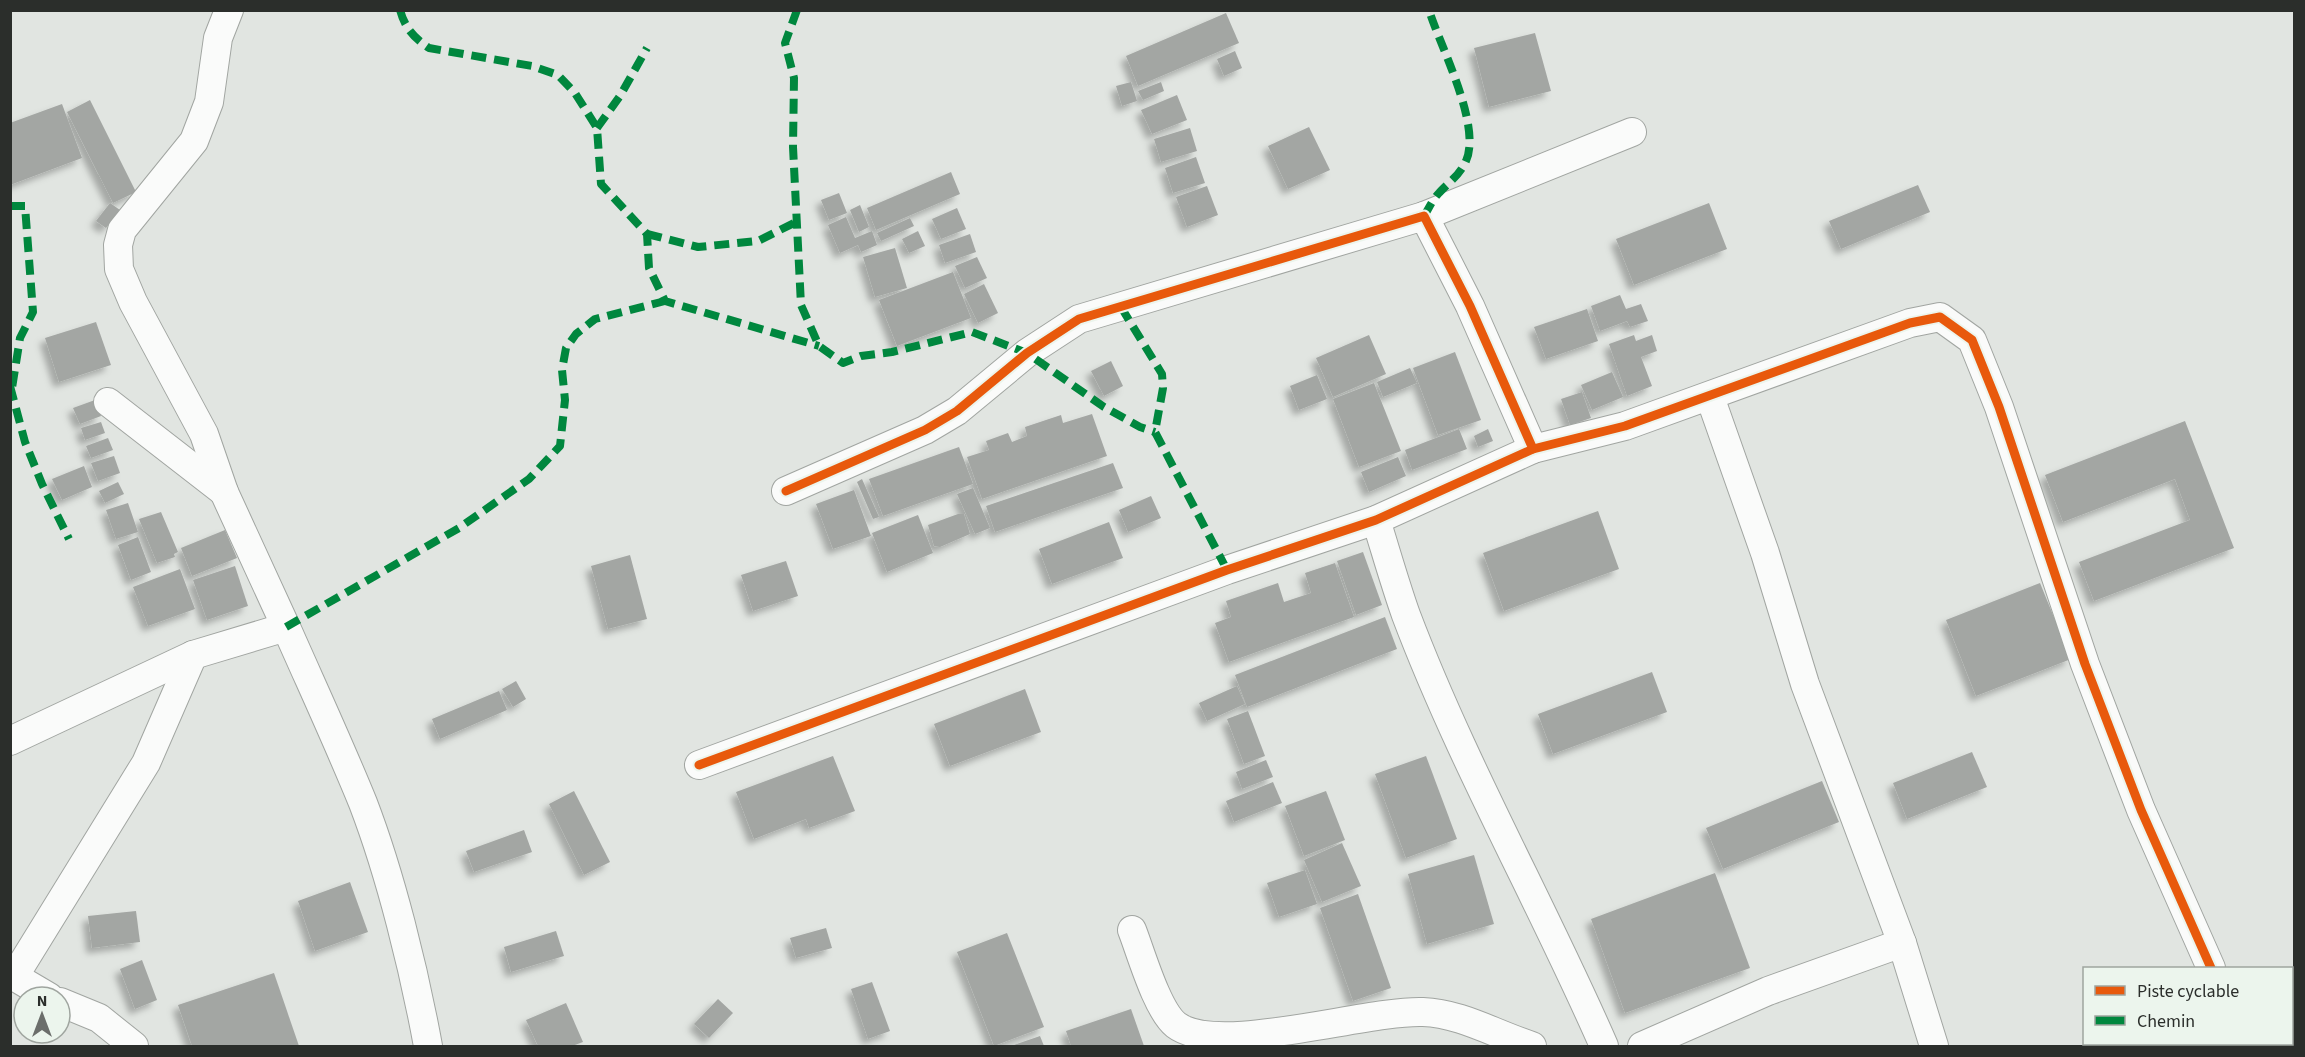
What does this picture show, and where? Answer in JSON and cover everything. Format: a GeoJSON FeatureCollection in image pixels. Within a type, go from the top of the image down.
{"type":"FeatureCollection","features":[{"type":"Feature","properties":{"kind":"street"},"geometry":{"type":"LineString","coordinates":[[229,10],[218,38],[209,102],[198,132],[194,141],[122,230],[118,246],[119,269],[129,294],[204,434],[224,492],[286,627],[363,805],[388,884],[421,1009],[428,1047]]}},
{"type":"Feature","properties":{"kind":"street"},"geometry":{"type":"LineString","coordinates":[[786,491],[925,430],[957,411],[1027,353],[1079,319],[1424,216],[1632,132]]}},
{"type":"Feature","properties":{"kind":"street"},"geometry":{"type":"LineString","coordinates":[[1424,216],[1470,306],[1533,449]]}},
{"type":"Feature","properties":{"kind":"street"},"geometry":{"type":"LineString","coordinates":[[699,765],[1227,570],[1376,520],[1533,449],[1625,426],[1910,323],[1940,317],[1972,340],[2010,439],[2085,664],[2141,810],[2210,967]]}},
{"type":"Feature","properties":{"kind":"street"},"geometry":{"type":"LineString","coordinates":[[1710,397],[1765,553],[1809,695],[1902,943],[1934,1047]]}},
{"type":"Feature","properties":{"kind":"street"},"geometry":{"type":"LineString","coordinates":[[108,402],[224,492]]}},
{"type":"Feature","properties":{"kind":"street"},"geometry":{"type":"LineString","coordinates":[[1376,520],[1406,615],[1444,703],[1562,949],[1604,1047]]}},
{"type":"Feature","properties":{"kind":"street"},"geometry":{"type":"LineString","coordinates":[[10,741],[193,655],[286,627]]}},
{"type":"Feature","properties":{"kind":"street"},"geometry":{"type":"LineString","coordinates":[[29,985],[12,975],[146,763],[193,655]]}},
{"type":"Feature","properties":{"kind":"street"},"geometry":{"type":"LineString","coordinates":[[1132,930],[1159,1000],[1176,1025],[1204,1037],[1294,1032],[1360,1017],[1425,1012],[1466,1021],[1532,1047]]}},
{"type":"Feature","properties":{"kind":"street"},"geometry":{"type":"LineString","coordinates":[[1642,1047],[1768,991],[1902,943]]}},
{"type":"Feature","properties":{"kind":"street"},"geometry":{"type":"LineString","coordinates":[[72,1007],[99,1018],[134,1047]]}},
{"type":"Feature","properties":{"kind":"building"},"geometry":{"type":"Polygon","coordinates":[[[1226,13],[1239,43],[1138,86],[1126,56],[1226,13]]]}},
{"type":"Feature","properties":{"kind":"building"},"geometry":{"type":"Polygon","coordinates":[[[1535,33],[1551,91],[1489,107],[1474,48],[1535,33]]]}},
{"type":"Feature","properties":{"kind":"building"},"geometry":{"type":"Polygon","coordinates":[[[1235,51],[1242,68],[1224,76],[1217,59],[1235,51]]]}},
{"type":"Feature","properties":{"kind":"building"},"geometry":{"type":"Polygon","coordinates":[[[1131,82],[1137,101],[1122,106],[1116,86],[1131,82]]]}},
{"type":"Feature","properties":{"kind":"building"},"geometry":{"type":"Polygon","coordinates":[[[1161,82],[1164,91],[1143,100],[1138,91],[1161,82]]]}},
{"type":"Feature","properties":{"kind":"building"},"geometry":{"type":"Polygon","coordinates":[[[1177,95],[1187,120],[1152,134],[1141,110],[1177,95]]]}},
{"type":"Feature","properties":{"kind":"building"},"geometry":{"type":"Polygon","coordinates":[[[90,100],[136,192],[113,203],[67,112],[90,100]]]}},
{"type":"Feature","properties":{"kind":"building"},"geometry":{"type":"Polygon","coordinates":[[[62,104],[82,158],[10,185],[10,123],[62,104]]]}},
{"type":"Feature","properties":{"kind":"building"},"geometry":{"type":"Polygon","coordinates":[[[1309,127],[1330,170],[1288,189],[1268,146],[1309,127]]]}},
{"type":"Feature","properties":{"kind":"building"},"geometry":{"type":"Polygon","coordinates":[[[1190,128],[1197,151],[1161,162],[1154,139],[1190,128]]]}},
{"type":"Feature","properties":{"kind":"building"},"geometry":{"type":"Polygon","coordinates":[[[1196,157],[1205,183],[1173,193],[1165,168],[1196,157]]]}},
{"type":"Feature","properties":{"kind":"building"},"geometry":{"type":"Polygon","coordinates":[[[951,172],[960,194],[876,230],[867,208],[951,172]]]}},
{"type":"Feature","properties":{"kind":"building"},"geometry":{"type":"Polygon","coordinates":[[[1918,185],[1930,212],[1841,249],[1829,221],[1918,185]]]}},
{"type":"Feature","properties":{"kind":"building"},"geometry":{"type":"Polygon","coordinates":[[[1207,186],[1218,215],[1187,227],[1176,197],[1207,186]]]}},
{"type":"Feature","properties":{"kind":"building"},"geometry":{"type":"Polygon","coordinates":[[[839,193],[847,213],[829,220],[821,200],[839,193]]]}},
{"type":"Feature","properties":{"kind":"building"},"geometry":{"type":"Polygon","coordinates":[[[110,203],[120,210],[106,228],[96,221],[110,203]]]}},
{"type":"Feature","properties":{"kind":"building"},"geometry":{"type":"Polygon","coordinates":[[[1709,203],[1727,249],[1634,285],[1616,239],[1709,203]]]}},
{"type":"Feature","properties":{"kind":"building"},"geometry":{"type":"Polygon","coordinates":[[[860,205],[869,227],[859,232],[850,210],[860,205]]]}},
{"type":"Feature","properties":{"kind":"building"},"geometry":{"type":"Polygon","coordinates":[[[957,208],[966,229],[941,239],[932,219],[957,208]]]}},
{"type":"Feature","properties":{"kind":"building"},"geometry":{"type":"Polygon","coordinates":[[[846,217],[855,238],[872,231],[877,245],[861,252],[858,245],[840,253],[828,225],[846,217]]]}},
{"type":"Feature","properties":{"kind":"building"},"geometry":{"type":"Polygon","coordinates":[[[910,218],[914,226],[881,241],[877,233],[910,218]]]}},
{"type":"Feature","properties":{"kind":"building"},"geometry":{"type":"Polygon","coordinates":[[[918,231],[925,246],[909,253],[902,239],[918,231]]]}},
{"type":"Feature","properties":{"kind":"building"},"geometry":{"type":"Polygon","coordinates":[[[970,234],[976,252],[945,263],[939,245],[970,234]]]}},
{"type":"Feature","properties":{"kind":"building"},"geometry":{"type":"Polygon","coordinates":[[[895,248],[907,288],[875,297],[863,257],[895,248]]]}},
{"type":"Feature","properties":{"kind":"building"},"geometry":{"type":"Polygon","coordinates":[[[977,257],[987,278],[965,288],[955,266],[977,257]]]}},
{"type":"Feature","properties":{"kind":"building"},"geometry":{"type":"Polygon","coordinates":[[[953,272],[971,318],[897,346],[879,300],[953,272]]]}},
{"type":"Feature","properties":{"kind":"building"},"geometry":{"type":"Polygon","coordinates":[[[984,284],[998,313],[978,323],[964,294],[984,284]]]}},
{"type":"Feature","properties":{"kind":"building"},"geometry":{"type":"Polygon","coordinates":[[[1620,295],[1626,309],[1641,304],[1648,321],[1630,327],[1627,321],[1600,331],[1591,306],[1620,295]]]}},
{"type":"Feature","properties":{"kind":"building"},"geometry":{"type":"Polygon","coordinates":[[[1587,309],[1598,341],[1546,359],[1534,327],[1587,309]]]}},
{"type":"Feature","properties":{"kind":"building"},"geometry":{"type":"Polygon","coordinates":[[[96,322],[111,365],[59,382],[45,338],[96,322]]]}},
{"type":"Feature","properties":{"kind":"building"},"geometry":{"type":"Polygon","coordinates":[[[1369,335],[1386,374],[1333,397],[1316,358],[1369,335]]]}},
{"type":"Feature","properties":{"kind":"building"},"geometry":{"type":"Polygon","coordinates":[[[1634,335],[1636,341],[1652,335],[1657,351],[1641,357],[1652,386],[1627,396],[1609,344],[1634,335]]]}},
{"type":"Feature","properties":{"kind":"building"},"geometry":{"type":"Polygon","coordinates":[[[1455,352],[1481,420],[1438,435],[1413,368],[1455,352]]]}},
{"type":"Feature","properties":{"kind":"building"},"geometry":{"type":"Polygon","coordinates":[[[1111,361],[1123,386],[1104,396],[1091,371],[1111,361]]]}},
{"type":"Feature","properties":{"kind":"building"},"geometry":{"type":"Polygon","coordinates":[[[1410,368],[1417,383],[1383,397],[1377,382],[1410,368]]]}},
{"type":"Feature","properties":{"kind":"building"},"geometry":{"type":"Polygon","coordinates":[[[1612,372],[1623,397],[1592,410],[1581,385],[1612,372]]]}},
{"type":"Feature","properties":{"kind":"building"},"geometry":{"type":"Polygon","coordinates":[[[1317,375],[1327,399],[1299,410],[1290,386],[1317,375]]]}},
{"type":"Feature","properties":{"kind":"building"},"geometry":{"type":"Polygon","coordinates":[[[1374,383],[1401,451],[1359,467],[1333,399],[1374,383]]]}},
{"type":"Feature","properties":{"kind":"building"},"geometry":{"type":"Polygon","coordinates":[[[1582,392],[1591,418],[1570,425],[1561,399],[1582,392]]]}},
{"type":"Feature","properties":{"kind":"building"},"geometry":{"type":"Polygon","coordinates":[[[95,400],[101,416],[80,424],[73,408],[95,400]]]}},
{"type":"Feature","properties":{"kind":"building"},"geometry":{"type":"Polygon","coordinates":[[[1092,414],[1107,456],[982,499],[967,457],[989,450],[986,441],[1008,433],[1012,442],[1027,436],[1025,427],[1061,415],[1063,423],[1092,414]]]}},
{"type":"Feature","properties":{"kind":"building"},"geometry":{"type":"Polygon","coordinates":[[[2185,421],[2234,548],[2094,601],[2079,562],[2190,520],[2175,479],[2063,522],[2045,475],[2185,421]]]}},
{"type":"Feature","properties":{"kind":"building"},"geometry":{"type":"Polygon","coordinates":[[[101,422],[105,433],[85,440],[81,428],[101,422]]]}},
{"type":"Feature","properties":{"kind":"building"},"geometry":{"type":"Polygon","coordinates":[[[1459,429],[1467,449],[1412,470],[1405,450],[1459,429]]]}},
{"type":"Feature","properties":{"kind":"building"},"geometry":{"type":"Polygon","coordinates":[[[1488,429],[1493,441],[1478,447],[1474,436],[1488,429]]]}},
{"type":"Feature","properties":{"kind":"building"},"geometry":{"type":"Polygon","coordinates":[[[108,438],[113,450],[91,458],[86,446],[108,438]]]}},
{"type":"Feature","properties":{"kind":"building"},"geometry":{"type":"Polygon","coordinates":[[[959,447],[973,484],[883,516],[869,479],[959,447]]]}},
{"type":"Feature","properties":{"kind":"building"},"geometry":{"type":"Polygon","coordinates":[[[114,456],[120,473],[98,481],[91,463],[114,456]]]}},
{"type":"Feature","properties":{"kind":"building"},"geometry":{"type":"Polygon","coordinates":[[[1398,457],[1406,476],[1369,492],[1361,472],[1398,457]]]}},
{"type":"Feature","properties":{"kind":"building"},"geometry":{"type":"Polygon","coordinates":[[[1113,463],[1123,488],[995,532],[986,506],[1113,463]]]}},
{"type":"Feature","properties":{"kind":"building"},"geometry":{"type":"Polygon","coordinates":[[[84,466],[92,487],[62,500],[52,479],[84,466]]]}},
{"type":"Feature","properties":{"kind":"building"},"geometry":{"type":"Polygon","coordinates":[[[862,479],[879,517],[873,519],[857,482],[862,479]]]}},
{"type":"Feature","properties":{"kind":"building"},"geometry":{"type":"Polygon","coordinates":[[[118,482],[124,494],[105,503],[99,491],[118,482]]]}},
{"type":"Feature","properties":{"kind":"building"},"geometry":{"type":"Polygon","coordinates":[[[973,488],[990,528],[975,534],[957,494],[973,488]]]}},
{"type":"Feature","properties":{"kind":"building"},"geometry":{"type":"Polygon","coordinates":[[[854,490],[871,536],[833,549],[816,504],[854,490]]]}},
{"type":"Feature","properties":{"kind":"building"},"geometry":{"type":"Polygon","coordinates":[[[1151,496],[1161,518],[1128,532],[1119,510],[1151,496]]]}},
{"type":"Feature","properties":{"kind":"building"},"geometry":{"type":"Polygon","coordinates":[[[128,503],[138,532],[116,539],[106,510],[128,503]]]}},
{"type":"Feature","properties":{"kind":"building"},"geometry":{"type":"Polygon","coordinates":[[[1598,511],[1619,569],[1504,611],[1483,553],[1598,511]]]}},
{"type":"Feature","properties":{"kind":"building"},"geometry":{"type":"Polygon","coordinates":[[[161,512],[178,552],[174,554],[175,557],[157,563],[139,519],[161,512]]]}},
{"type":"Feature","properties":{"kind":"building"},"geometry":{"type":"Polygon","coordinates":[[[964,514],[970,534],[940,547],[934,546],[928,525],[964,514]]]}},
{"type":"Feature","properties":{"kind":"building"},"geometry":{"type":"Polygon","coordinates":[[[918,515],[933,553],[887,572],[872,533],[918,515]]]}},
{"type":"Feature","properties":{"kind":"building"},"geometry":{"type":"Polygon","coordinates":[[[1109,522],[1123,558],[1052,584],[1039,549],[1109,522]]]}},
{"type":"Feature","properties":{"kind":"building"},"geometry":{"type":"Polygon","coordinates":[[[225,530],[237,558],[192,576],[181,548],[225,530]]]}},
{"type":"Feature","properties":{"kind":"building"},"geometry":{"type":"Polygon","coordinates":[[[138,537],[151,572],[131,580],[118,545],[138,537]]]}},
{"type":"Feature","properties":{"kind":"building"},"geometry":{"type":"Polygon","coordinates":[[[1363,552],[1382,605],[1356,615],[1337,561],[1363,552]]]}},
{"type":"Feature","properties":{"kind":"building"},"geometry":{"type":"Polygon","coordinates":[[[630,555],[647,619],[608,629],[591,566],[630,555]]]}},
{"type":"Feature","properties":{"kind":"building"},"geometry":{"type":"Polygon","coordinates":[[[786,561],[798,596],[753,611],[741,575],[786,561]]]}},
{"type":"Feature","properties":{"kind":"building"},"geometry":{"type":"Polygon","coordinates":[[[1335,563],[1354,617],[1229,662],[1215,623],[1231,617],[1226,601],[1278,583],[1284,602],[1311,593],[1305,573],[1335,563]]]}},
{"type":"Feature","properties":{"kind":"building"},"geometry":{"type":"Polygon","coordinates":[[[235,566],[248,606],[207,620],[193,580],[235,566]]]}},
{"type":"Feature","properties":{"kind":"building"},"geometry":{"type":"Polygon","coordinates":[[[180,569],[195,609],[148,626],[133,587],[180,569]]]}},
{"type":"Feature","properties":{"kind":"building"},"geometry":{"type":"Polygon","coordinates":[[[2040,583],[2071,659],[1976,696],[1946,620],[2040,583]]]}},
{"type":"Feature","properties":{"kind":"building"},"geometry":{"type":"Polygon","coordinates":[[[1385,617],[1397,649],[1247,707],[1235,675],[1385,617]]]}},
{"type":"Feature","properties":{"kind":"building"},"geometry":{"type":"Polygon","coordinates":[[[1652,672],[1667,712],[1553,754],[1538,714],[1652,672]]]}},
{"type":"Feature","properties":{"kind":"building"},"geometry":{"type":"Polygon","coordinates":[[[516,681],[526,699],[513,707],[502,689],[516,681]]]}},
{"type":"Feature","properties":{"kind":"building"},"geometry":{"type":"Polygon","coordinates":[[[1237,686],[1245,704],[1207,721],[1199,703],[1237,686]]]}},
{"type":"Feature","properties":{"kind":"building"},"geometry":{"type":"Polygon","coordinates":[[[1025,689],[1041,732],[950,766],[934,724],[1025,689]]]}},
{"type":"Feature","properties":{"kind":"building"},"geometry":{"type":"Polygon","coordinates":[[[499,691],[507,710],[440,739],[432,719],[499,691]]]}},
{"type":"Feature","properties":{"kind":"building"},"geometry":{"type":"Polygon","coordinates":[[[1248,711],[1265,756],[1244,764],[1227,719],[1248,711]]]}},
{"type":"Feature","properties":{"kind":"building"},"geometry":{"type":"Polygon","coordinates":[[[1972,752],[1987,787],[1907,819],[1893,783],[1972,752]]]}},
{"type":"Feature","properties":{"kind":"building"},"geometry":{"type":"Polygon","coordinates":[[[833,756],[855,811],[809,828],[806,819],[754,839],[736,792],[833,756]]]}},
{"type":"Feature","properties":{"kind":"building"},"geometry":{"type":"Polygon","coordinates":[[[1426,756],[1457,839],[1406,858],[1375,774],[1426,756]]]}},
{"type":"Feature","properties":{"kind":"building"},"geometry":{"type":"Polygon","coordinates":[[[1266,760],[1273,777],[1242,789],[1236,772],[1266,760]]]}},
{"type":"Feature","properties":{"kind":"building"},"geometry":{"type":"Polygon","coordinates":[[[1822,781],[1839,822],[1723,869],[1706,828],[1822,781]]]}},
{"type":"Feature","properties":{"kind":"building"},"geometry":{"type":"Polygon","coordinates":[[[1273,782],[1282,803],[1234,822],[1226,801],[1273,782]]]}},
{"type":"Feature","properties":{"kind":"building"},"geometry":{"type":"Polygon","coordinates":[[[574,791],[610,862],[584,875],[549,804],[574,791]]]}},
{"type":"Feature","properties":{"kind":"building"},"geometry":{"type":"Polygon","coordinates":[[[1326,791],[1345,840],[1304,856],[1285,806],[1326,791]]]}},
{"type":"Feature","properties":{"kind":"building"},"geometry":{"type":"Polygon","coordinates":[[[524,830],[532,852],[474,872],[466,851],[524,830]]]}},
{"type":"Feature","properties":{"kind":"building"},"geometry":{"type":"Polygon","coordinates":[[[1342,843],[1361,886],[1322,902],[1304,860],[1342,843]]]}},
{"type":"Feature","properties":{"kind":"building"},"geometry":{"type":"Polygon","coordinates":[[[1474,855],[1494,924],[1427,944],[1408,874],[1474,855]]]}},
{"type":"Feature","properties":{"kind":"building"},"geometry":{"type":"Polygon","coordinates":[[[1305,870],[1317,904],[1279,917],[1267,883],[1305,870]]]}},
{"type":"Feature","properties":{"kind":"building"},"geometry":{"type":"Polygon","coordinates":[[[1715,873],[1750,968],[1625,1013],[1591,919],[1715,873]]]}},
{"type":"Feature","properties":{"kind":"building"},"geometry":{"type":"Polygon","coordinates":[[[350,882],[368,932],[315,951],[298,901],[350,882]]]}},
{"type":"Feature","properties":{"kind":"building"},"geometry":{"type":"Polygon","coordinates":[[[1358,894],[1391,988],[1353,1001],[1320,908],[1358,894]]]}},
{"type":"Feature","properties":{"kind":"building"},"geometry":{"type":"Polygon","coordinates":[[[136,911],[140,942],[92,948],[88,916],[136,911]]]}},
{"type":"Feature","properties":{"kind":"building"},"geometry":{"type":"Polygon","coordinates":[[[826,928],[832,948],[796,958],[790,938],[826,928]]]}},
{"type":"Feature","properties":{"kind":"building"},"geometry":{"type":"Polygon","coordinates":[[[556,931],[564,956],[511,972],[504,947],[556,931]]]}},
{"type":"Feature","properties":{"kind":"building"},"geometry":{"type":"Polygon","coordinates":[[[1007,933],[1044,1027],[994,1046],[957,952],[1007,933]]]}},
{"type":"Feature","properties":{"kind":"building"},"geometry":{"type":"Polygon","coordinates":[[[142,960],[157,1000],[135,1009],[120,969],[142,960]]]}},
{"type":"Feature","properties":{"kind":"building"},"geometry":{"type":"Polygon","coordinates":[[[274,973],[299,1046],[192,1046],[178,1005],[274,973]]]}},
{"type":"Feature","properties":{"kind":"building"},"geometry":{"type":"Polygon","coordinates":[[[872,982],[890,1031],[868,1039],[851,989],[872,982]]]}},
{"type":"Feature","properties":{"kind":"building"},"geometry":{"type":"Polygon","coordinates":[[[718,999],[733,1013],[709,1038],[694,1024],[718,999]]]}},
{"type":"Feature","properties":{"kind":"building"},"geometry":{"type":"Polygon","coordinates":[[[566,1003],[583,1042],[572,1046],[538,1046],[526,1020],[566,1003]]]}},
{"type":"Feature","properties":{"kind":"building"},"geometry":{"type":"Polygon","coordinates":[[[1131,1009],[1144,1046],[1071,1046],[1066,1031],[1131,1009]]]}},
{"type":"Feature","properties":{"kind":"building"},"geometry":{"type":"Polygon","coordinates":[[[1040,1036],[1044,1046],[1011,1046],[1040,1036]]]}},
{"type":"Feature","properties":{"kind":"marked path"},"geometry":{"type":"LineString","coordinates":[[400,10],[411,32],[429,48],[532,66],[558,75],[575,93],[597,128],[601,184],[647,234],[649,268],[665,301],[819,346]]}},
{"type":"Feature","properties":{"kind":"marked path"},"geometry":{"type":"LineString","coordinates":[[797,10],[785,43],[794,78],[793,147],[801,305],[819,346],[843,363],[861,356],[892,352],[972,332],[1027,353],[1104,407],[1140,427],[1155,432]]}},
{"type":"Feature","properties":{"kind":"marked path"},"geometry":{"type":"LineString","coordinates":[[1424,216],[1437,195],[1463,166],[1469,146],[1469,127],[1458,86],[1429,10]]}},
{"type":"Feature","properties":{"kind":"marked path"},"geometry":{"type":"LineString","coordinates":[[597,128],[620,96],[647,48]]}},
{"type":"Feature","properties":{"kind":"marked path"},"geometry":{"type":"LineString","coordinates":[[10,206],[25,206],[33,312],[20,338],[12,388]]}},
{"type":"Feature","properties":{"kind":"marked path"},"geometry":{"type":"LineString","coordinates":[[647,234],[698,247],[758,241],[796,222]]}},
{"type":"Feature","properties":{"kind":"marked path"},"geometry":{"type":"LineString","coordinates":[[286,627],[459,528],[529,479],[560,446],[565,400],[562,370],[566,348],[576,334],[595,319],[665,301]]}},
{"type":"Feature","properties":{"kind":"marked path"},"geometry":{"type":"LineString","coordinates":[[1121,307],[1162,374],[1163,388],[1155,432],[1227,570]]}},
{"type":"Feature","properties":{"kind":"marked path"},"geometry":{"type":"LineString","coordinates":[[10,386],[25,442],[42,484],[69,539]]}},
{"type":"Feature","properties":{"kind":"cycle path"},"geometry":{"type":"LineString","coordinates":[[699,765],[1227,570],[1376,520],[1533,449],[1470,306],[1424,216],[1079,319],[1027,353],[957,411],[925,430],[786,491]]}},
{"type":"Feature","properties":{"kind":"cycle path"},"geometry":{"type":"LineString","coordinates":[[1533,449],[1625,426],[1910,323],[1940,317],[1972,340],[1999,407],[2085,664],[2141,810],[2211,967]]}}]}
